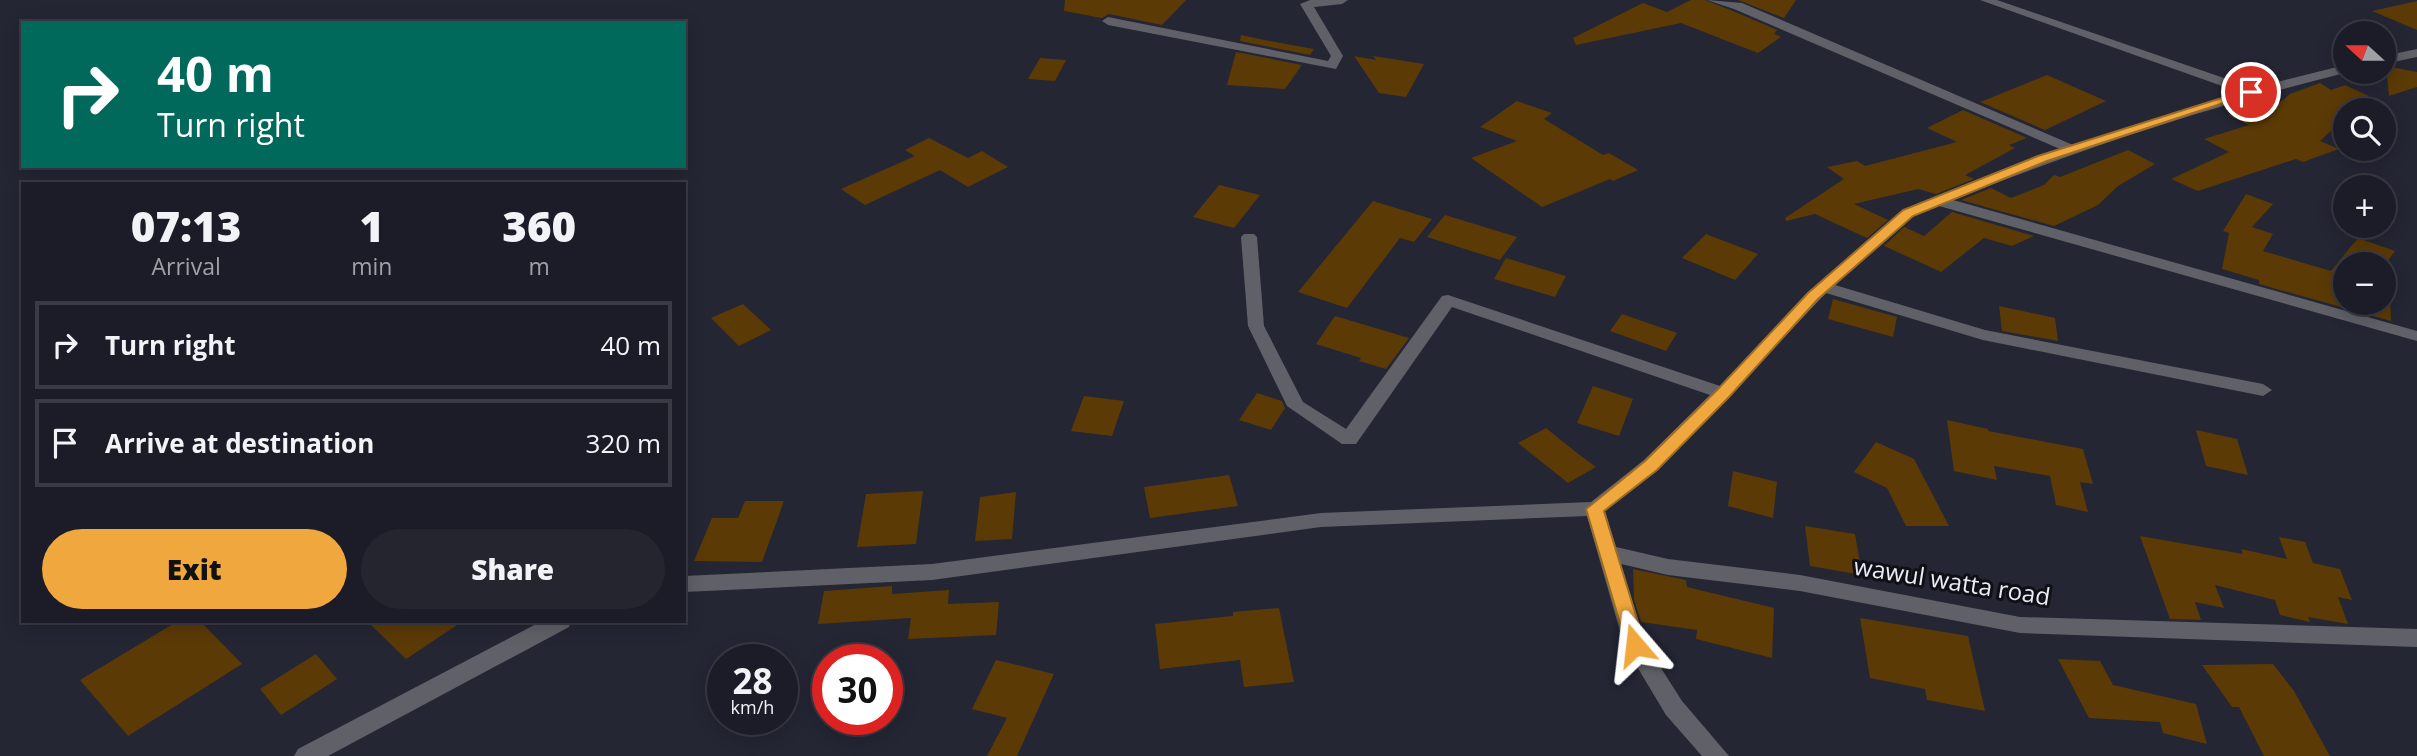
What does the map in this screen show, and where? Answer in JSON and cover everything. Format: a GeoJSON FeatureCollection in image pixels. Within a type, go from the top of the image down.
{"type":"FeatureCollection","features":[{"type":"Feature","properties":{"kind":"street"},"geometry":{"type":"LineString","coordinates":[[1108,21],[1332,66],[1337,56],[1306,4],[1342,0]]}},
{"type":"Feature","properties":{"kind":"street"},"geometry":{"type":"LineString","coordinates":[[1713,0],[1738,6],[2072,149]]}},
{"type":"Feature","properties":{"kind":"street"},"geometry":{"type":"LineString","coordinates":[[1986,0],[2251,92]]}},
{"type":"Feature","properties":{"kind":"street"},"geometry":{"type":"LineString","coordinates":[[686,583],[932,572],[1321,520],[1595,509],[1651,466],[1823,288],[1908,213],[2072,149],[2251,92],[2333,72]]}},
{"type":"Feature","properties":{"kind":"street"},"geometry":{"type":"LineString","coordinates":[[1939,201],[2415,336]]}},
{"type":"Feature","properties":{"kind":"street"},"geometry":{"type":"LineString","coordinates":[[1249,237],[1256,326],[1296,406],[1349,439],[1448,300],[1723,393]]}},
{"type":"Feature","properties":{"kind":"street"},"geometry":{"type":"LineString","coordinates":[[1823,288],[1983,335],[2263,390]]}},
{"type":"Feature","properties":{"kind":"street"},"geometry":{"type":"LineString","coordinates":[[1595,509],[1635,645],[1674,708],[1717,756]]}},
{"type":"Feature","properties":{"kind":"street","name":"wawul watta road"},"geometry":{"type":"LineString","coordinates":[[1607,553],[1668,568],[1800,583],[2020,625],[2417,638]]}},
{"type":"Feature","properties":{"kind":"street"},"geometry":{"type":"LineString","coordinates":[[306,756],[557,623]]}},
{"type":"Feature","properties":{"kind":"building"},"geometry":{"type":"Polygon","coordinates":[[[1065,0],[1186,0],[1162,25],[1109,14],[1102,18],[1064,11],[1065,0]]]}},
{"type":"Feature","properties":{"kind":"building"},"geometry":{"type":"Polygon","coordinates":[[[1691,0],[1705,0],[1733,11],[1777,30],[1774,34],[1781,37],[1758,53],[1681,23],[1576,45],[1573,38],[1643,3],[1667,12],[1691,0]]]}},
{"type":"Feature","properties":{"kind":"building"},"geometry":{"type":"Polygon","coordinates":[[[1738,0],[1796,0],[1784,18],[1738,0]]]}},
{"type":"Feature","properties":{"kind":"building"},"geometry":{"type":"Polygon","coordinates":[[[2417,1],[2417,30],[2396,21],[2372,11],[2417,1]]]}},
{"type":"Feature","properties":{"kind":"building"},"geometry":{"type":"Polygon","coordinates":[[[1241,35],[1314,49],[1310,55],[1240,41],[1241,35]]]}},
{"type":"Feature","properties":{"kind":"building"},"geometry":{"type":"Polygon","coordinates":[[[1236,52],[1302,65],[1285,89],[1227,85],[1236,52]]]}},
{"type":"Feature","properties":{"kind":"building"},"geometry":{"type":"Polygon","coordinates":[[[1354,56],[1376,60],[1373,56],[1424,64],[1406,97],[1379,93],[1354,56]]]}},
{"type":"Feature","properties":{"kind":"building"},"geometry":{"type":"Polygon","coordinates":[[[1040,58],[1066,60],[1055,81],[1028,79],[1040,58]]]}},
{"type":"Feature","properties":{"kind":"building"},"geometry":{"type":"Polygon","coordinates":[[[2396,68],[2417,72],[2417,87],[2389,96],[2388,84],[2396,84],[2396,68]]]}},
{"type":"Feature","properties":{"kind":"building"},"geometry":{"type":"Polygon","coordinates":[[[2047,75],[2106,101],[2045,130],[1980,102],[2047,75]]]}},
{"type":"Feature","properties":{"kind":"building"},"geometry":{"type":"Polygon","coordinates":[[[2320,83],[2331,90],[2345,85],[2369,96],[2333,98],[2333,129],[2320,141],[2333,146],[2333,151],[2303,162],[2296,159],[2198,191],[2171,179],[2229,152],[2204,139],[2249,125],[2228,115],[2259,104],[2271,110],[2290,94],[2320,83]]]}},
{"type":"Feature","properties":{"kind":"building"},"geometry":{"type":"Polygon","coordinates":[[[1517,101],[1552,113],[1544,119],[1603,155],[1609,153],[1638,170],[1542,207],[1471,158],[1517,141],[1480,127],[1517,101]]]}},
{"type":"Feature","properties":{"kind":"building"},"geometry":{"type":"Polygon","coordinates":[[[1963,110],[2027,138],[2009,145],[2015,148],[1965,175],[1974,179],[1936,194],[1918,189],[1854,204],[1888,220],[1867,238],[1815,214],[1786,221],[1785,218],[1844,179],[1827,167],[1857,161],[1865,166],[1957,142],[1927,128],[1963,110]]]}},
{"type":"Feature","properties":{"kind":"building"},"geometry":{"type":"Polygon","coordinates":[[[929,138],[968,158],[982,151],[1008,167],[968,187],[940,170],[865,205],[841,189],[915,156],[905,150],[929,138]]]}},
{"type":"Feature","properties":{"kind":"building"},"geometry":{"type":"Polygon","coordinates":[[[2128,150],[2155,164],[2118,186],[2098,205],[2054,226],[1961,200],[1991,188],[2011,198],[2044,185],[2054,175],[2060,177],[2128,150]]]}},
{"type":"Feature","properties":{"kind":"building"},"geometry":{"type":"Polygon","coordinates":[[[1219,185],[1260,195],[1234,228],[1193,217],[1219,185]]]}},
{"type":"Feature","properties":{"kind":"building"},"geometry":{"type":"Polygon","coordinates":[[[2246,194],[2273,204],[2252,227],[2273,234],[2263,251],[2331,271],[2333,269],[2333,305],[2259,284],[2259,280],[2222,269],[2229,233],[2223,231],[2246,194]]]}},
{"type":"Feature","properties":{"kind":"building"},"geometry":{"type":"Polygon","coordinates":[[[1373,201],[1432,219],[1414,242],[1400,238],[1347,308],[1298,292],[1373,201]]]}},
{"type":"Feature","properties":{"kind":"building"},"geometry":{"type":"Polygon","coordinates":[[[1952,212],[2034,236],[2012,246],[1984,238],[1941,272],[1884,246],[1904,227],[1924,236],[1952,212]]]}},
{"type":"Feature","properties":{"kind":"building"},"geometry":{"type":"Polygon","coordinates":[[[1445,215],[1517,237],[1500,260],[1427,237],[1445,215]]]}},
{"type":"Feature","properties":{"kind":"building"},"geometry":{"type":"Polygon","coordinates":[[[1706,234],[1758,254],[1735,280],[1682,258],[1706,234]]]}},
{"type":"Feature","properties":{"kind":"building"},"geometry":{"type":"Polygon","coordinates":[[[2358,238],[2394,252],[2347,252],[2358,238]]]}},
{"type":"Feature","properties":{"kind":"building"},"geometry":{"type":"Polygon","coordinates":[[[1506,258],[1566,276],[1555,297],[1494,279],[1506,258]]]}},
{"type":"Feature","properties":{"kind":"building"},"geometry":{"type":"Polygon","coordinates":[[[1833,299],[1897,317],[1893,337],[1828,319],[1833,299]]]}},
{"type":"Feature","properties":{"kind":"building"},"geometry":{"type":"Polygon","coordinates":[[[743,304],[771,330],[739,346],[711,318],[743,304]]]}},
{"type":"Feature","properties":{"kind":"building"},"geometry":{"type":"Polygon","coordinates":[[[1999,306],[2055,318],[2058,341],[2002,331],[1999,306]]]}},
{"type":"Feature","properties":{"kind":"building"},"geometry":{"type":"Polygon","coordinates":[[[1622,314],[1677,333],[1666,351],[1610,331],[1622,314]]]}},
{"type":"Feature","properties":{"kind":"building"},"geometry":{"type":"Polygon","coordinates":[[[2370,315],[2391,315],[2391,321],[2370,315]]]}},
{"type":"Feature","properties":{"kind":"building"},"geometry":{"type":"Polygon","coordinates":[[[1335,316],[1409,338],[1386,369],[1359,361],[1361,358],[1316,344],[1335,316]]]}},
{"type":"Feature","properties":{"kind":"building"},"geometry":{"type":"Polygon","coordinates":[[[1593,386],[1633,399],[1619,436],[1577,423],[1593,386]]]}},
{"type":"Feature","properties":{"kind":"building"},"geometry":{"type":"Polygon","coordinates":[[[1257,393],[1282,401],[1285,408],[1271,430],[1239,420],[1257,393]]]}},
{"type":"Feature","properties":{"kind":"building"},"geometry":{"type":"Polygon","coordinates":[[[1084,396],[1124,401],[1112,436],[1071,431],[1084,396]]]}},
{"type":"Feature","properties":{"kind":"building"},"geometry":{"type":"Polygon","coordinates":[[[1947,420],[1988,431],[2083,449],[2093,484],[2080,482],[2088,512],[2056,505],[2050,476],[1994,466],[1997,480],[1954,471],[1947,420]]]}},
{"type":"Feature","properties":{"kind":"building"},"geometry":{"type":"Polygon","coordinates":[[[1546,428],[1596,467],[1568,483],[1518,443],[1546,428]]]}},
{"type":"Feature","properties":{"kind":"building"},"geometry":{"type":"Polygon","coordinates":[[[2196,430],[2237,439],[2248,475],[2206,466],[2196,430]]]}},
{"type":"Feature","properties":{"kind":"building"},"geometry":{"type":"Polygon","coordinates":[[[1876,442],[1914,459],[1949,526],[1906,526],[1887,488],[1854,472],[1876,442]]]}},
{"type":"Feature","properties":{"kind":"building"},"geometry":{"type":"Polygon","coordinates":[[[1733,471],[1777,482],[1773,518],[1728,506],[1733,471]]]}},
{"type":"Feature","properties":{"kind":"building"},"geometry":{"type":"Polygon","coordinates":[[[1229,475],[1238,506],[1150,518],[1144,487],[1229,475]]]}},
{"type":"Feature","properties":{"kind":"building"},"geometry":{"type":"Polygon","coordinates":[[[923,491],[916,544],[857,547],[866,494],[923,491]]]}},
{"type":"Feature","properties":{"kind":"building"},"geometry":{"type":"Polygon","coordinates":[[[1016,492],[1012,539],[975,541],[980,497],[1016,492]]]}},
{"type":"Feature","properties":{"kind":"building"},"geometry":{"type":"Polygon","coordinates":[[[745,501],[784,501],[762,562],[694,561],[712,518],[738,518],[745,501]]]}},
{"type":"Feature","properties":{"kind":"building"},"geometry":{"type":"Polygon","coordinates":[[[1805,526],[1855,534],[1862,575],[1810,566],[1805,526]]]}},
{"type":"Feature","properties":{"kind":"building"},"geometry":{"type":"Polygon","coordinates":[[[2140,536],[2243,554],[2241,549],[2287,559],[2279,537],[2305,542],[2313,563],[2340,569],[2352,600],[2338,597],[2348,624],[2308,617],[2310,622],[2280,615],[2275,600],[2215,585],[2224,608],[2195,602],[2201,620],[2170,619],[2140,536]]]}},
{"type":"Feature","properties":{"kind":"building"},"geometry":{"type":"Polygon","coordinates":[[[1633,569],[1686,580],[1687,587],[1774,608],[1772,658],[1696,639],[1697,630],[1641,622],[1634,599],[1633,569]]]}},
{"type":"Feature","properties":{"kind":"building"},"geometry":{"type":"Polygon","coordinates":[[[892,586],[892,594],[949,590],[948,604],[999,602],[996,635],[908,639],[911,618],[818,624],[824,591],[892,586]]]}},
{"type":"Feature","properties":{"kind":"building"},"geometry":{"type":"Polygon","coordinates":[[[1279,608],[1294,682],[1244,687],[1240,660],[1160,669],[1155,624],[1279,608]]]}},
{"type":"Feature","properties":{"kind":"building"},"geometry":{"type":"Polygon","coordinates":[[[1860,618],[1968,636],[1985,711],[1927,700],[1925,689],[1870,678],[1860,618]]]}},
{"type":"Feature","properties":{"kind":"building"},"geometry":{"type":"Polygon","coordinates":[[[175,623],[202,623],[242,664],[128,736],[80,680],[175,623]]]}},
{"type":"Feature","properties":{"kind":"building"},"geometry":{"type":"Polygon","coordinates":[[[369,623],[460,623],[406,659],[369,623]]]}},
{"type":"Feature","properties":{"kind":"building"},"geometry":{"type":"Polygon","coordinates":[[[316,654],[337,679],[281,715],[260,689],[316,654]]]}},
{"type":"Feature","properties":{"kind":"building"},"geometry":{"type":"Polygon","coordinates":[[[2058,659],[2100,661],[2113,685],[2196,704],[2207,744],[2163,733],[2160,722],[2089,718],[2058,659]]]}},
{"type":"Feature","properties":{"kind":"building"},"geometry":{"type":"Polygon","coordinates":[[[996,660],[1054,674],[1017,756],[987,756],[1007,718],[972,709],[996,660]]]}},
{"type":"Feature","properties":{"kind":"building"},"geometry":{"type":"Polygon","coordinates":[[[2273,664],[2294,691],[2330,756],[2264,756],[2239,707],[2232,707],[2202,665],[2273,664]]]}},
{"type":"Feature","properties":{"kind":"route"},"geometry":{"type":"LineString","coordinates":[[1635,645],[1595,509],[1651,466],[1813,296],[1908,213],[2042,159],[2251,92]]}}]}
